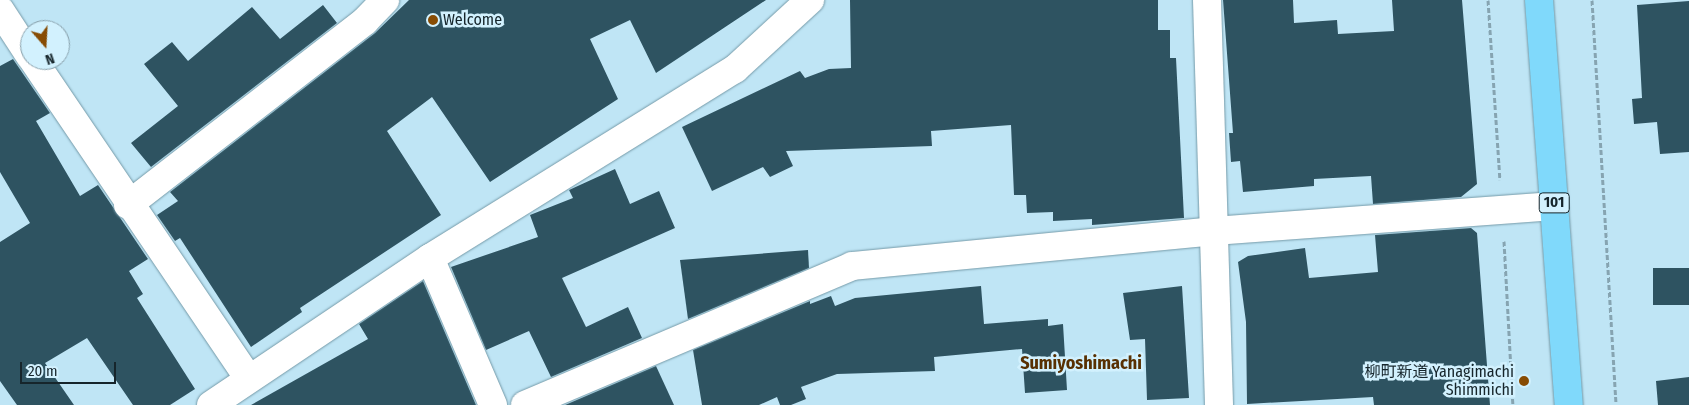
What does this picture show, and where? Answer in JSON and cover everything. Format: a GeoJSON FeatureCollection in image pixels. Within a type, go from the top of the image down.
{"type":"FeatureCollection","features":[{"type":"Feature","properties":{"kind":"highway","name":"101"},"geometry":{"type":"LineString","coordinates":[[1539,0],[1569,405]]}},
{"type":"Feature","properties":{"kind":"street"},"geometry":{"type":"LineString","coordinates":[[128,205],[365,20],[384,0]]}},
{"type":"Feature","properties":{"kind":"street"},"geometry":{"type":"LineString","coordinates":[[211,405],[248,378],[430,258],[735,69],[810,0]]}},
{"type":"Feature","properties":{"kind":"street"},"geometry":{"type":"LineString","coordinates":[[1207,0],[1219,405]]}},
{"type":"Feature","properties":{"kind":"street"},"geometry":{"type":"LineString","coordinates":[[0,10],[20,41]]}},
{"type":"Feature","properties":{"kind":"street"},"geometry":{"type":"LineString","coordinates":[[40,70],[128,205],[248,378]]}},
{"type":"Feature","properties":{"kind":"street"},"geometry":{"type":"LineString","coordinates":[[525,405],[852,266],[1214,231],[1554,206]]}},
{"type":"Feature","properties":{"kind":"street"},"geometry":{"type":"LineString","coordinates":[[430,258],[492,405]]}},
{"type":"Feature","properties":{"kind":"path"},"geometry":{"type":"LineString","coordinates":[[1592,0],[1616,405]]}},
{"type":"Feature","properties":{"kind":"building"},"geometry":{"type":"Polygon","coordinates":[[[409,0],[766,0],[656,73],[630,20],[590,39],[618,99],[490,182],[432,97],[387,131],[441,215],[300,308],[302,312],[251,347],[180,238],[175,241],[157,215],[178,201],[170,192],[375,33],[409,0]]]}},
{"type":"Feature","properties":{"kind":"building"},"geometry":{"type":"Polygon","coordinates":[[[850,0],[1158,0],[1158,30],[1170,30],[1170,58],[1176,58],[1184,218],[1092,225],[1092,219],[1053,221],[1053,212],[1027,213],[1026,195],[1014,195],[1011,125],[931,131],[932,146],[786,151],[793,166],[770,177],[763,167],[712,191],[682,127],[800,71],[805,78],[829,69],[851,68],[850,0]]]}},
{"type":"Feature","properties":{"kind":"building"},"geometry":{"type":"Polygon","coordinates":[[[1223,0],[1293,0],[1294,23],[1337,20],[1338,34],[1394,31],[1392,0],[1462,0],[1477,184],[1461,197],[1373,204],[1371,176],[1314,179],[1314,186],[1243,192],[1240,161],[1231,162],[1229,133],[1233,133],[1223,0]]]}},
{"type":"Feature","properties":{"kind":"building"},"geometry":{"type":"Polygon","coordinates":[[[1689,1],[1689,152],[1660,154],[1657,122],[1634,124],[1632,99],[1642,98],[1637,5],[1689,1]]]}},
{"type":"Feature","properties":{"kind":"building"},"geometry":{"type":"Polygon","coordinates":[[[323,5],[337,23],[151,167],[131,143],[178,106],[144,64],[172,42],[188,61],[252,7],[280,39],[323,5]]]}},
{"type":"Feature","properties":{"kind":"building"},"geometry":{"type":"Polygon","coordinates":[[[13,59],[50,113],[36,121],[80,196],[98,185],[148,259],[129,271],[143,294],[137,298],[195,389],[170,405],[133,405],[87,338],[45,363],[74,405],[17,405],[0,381],[0,242],[30,223],[0,172],[0,66],[13,59]]]}},
{"type":"Feature","properties":{"kind":"building"},"geometry":{"type":"Polygon","coordinates":[[[615,169],[630,204],[659,191],[675,228],[562,278],[586,327],[628,307],[642,338],[551,377],[529,331],[486,350],[451,267],[538,237],[530,215],[573,198],[569,190],[615,169]]]}},
{"type":"Feature","properties":{"kind":"building"},"geometry":{"type":"Polygon","coordinates":[[[1471,228],[1477,233],[1490,405],[1374,405],[1373,397],[1247,404],[1246,322],[1238,262],[1248,256],[1305,248],[1309,278],[1378,272],[1375,235],[1471,228]]]}},
{"type":"Feature","properties":{"kind":"building"},"geometry":{"type":"Polygon","coordinates":[[[808,250],[809,268],[688,319],[680,260],[808,250]]]}},
{"type":"Feature","properties":{"kind":"building"},"geometry":{"type":"Polygon","coordinates":[[[1653,268],[1689,268],[1689,305],[1653,305],[1653,268]]]}},
{"type":"Feature","properties":{"kind":"building"},"geometry":{"type":"Polygon","coordinates":[[[423,281],[476,405],[251,405],[368,339],[359,324],[423,281]]]}},
{"type":"Feature","properties":{"kind":"building"},"geometry":{"type":"Polygon","coordinates":[[[981,286],[984,324],[1048,319],[1048,326],[1063,324],[1067,390],[1025,393],[1022,349],[934,357],[935,371],[837,374],[801,387],[806,399],[791,405],[780,405],[777,397],[759,405],[702,405],[693,350],[810,301],[810,304],[831,296],[835,306],[855,298],[981,286]]]}},
{"type":"Feature","properties":{"kind":"building"},"geometry":{"type":"Polygon","coordinates":[[[1182,286],[1189,398],[1147,400],[1145,339],[1130,340],[1123,293],[1182,286]]]}},
{"type":"Feature","properties":{"kind":"building"},"geometry":{"type":"Polygon","coordinates":[[[656,366],[674,405],[565,405],[656,366]]]}},
{"type":"Feature","properties":{"kind":"building"},"geometry":{"type":"Polygon","coordinates":[[[1689,377],[1689,405],[1658,405],[1656,381],[1689,377]]]}},
{"type":"Feature","properties":{"kind":"place","name":"Welcome"},"geometry":{"type":"Point","coordinates":[433,20]}},
{"type":"Feature","properties":{"kind":"place","name":"柳町新道 Yanagimachi Shimmichi"},"geometry":{"type":"Point","coordinates":[1524,381]}},
{"type":"Feature","properties":{"kind":"district","name":"Sumiyoshimachi"},"geometry":{"type":"Point","coordinates":[1081,363]}}]}
